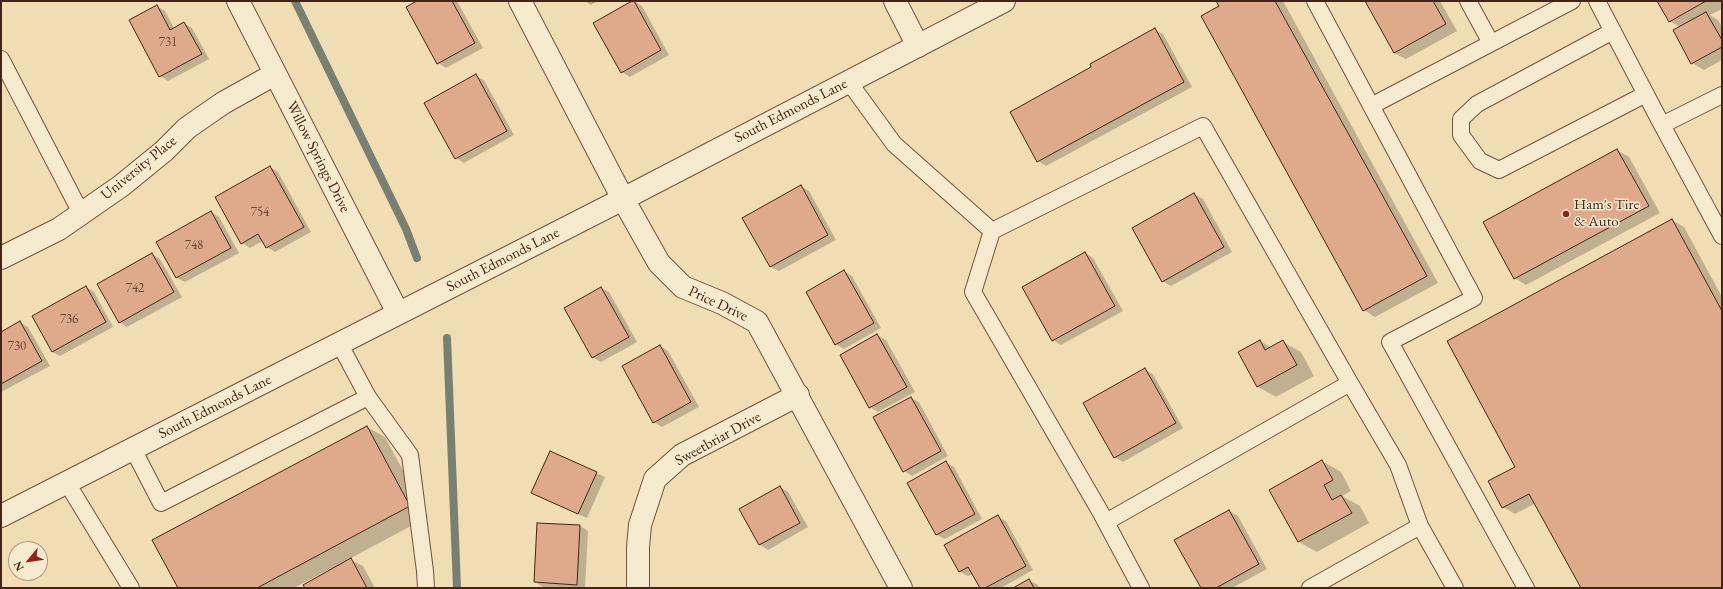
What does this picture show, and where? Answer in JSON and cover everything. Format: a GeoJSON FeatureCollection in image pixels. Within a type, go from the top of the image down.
{"type":"FeatureCollection","features":[{"type":"Feature","properties":{"kind":"street","name":"Willow Springs Drive"},"geometry":{"type":"LineString","coordinates":[[238,1],[398,313]]}},
{"type":"Feature","properties":{"kind":"street","name":"Price Drive"},"geometry":{"type":"LineString","coordinates":[[520,1],[623,198],[659,262],[683,287],[722,303],[757,322],[901,588]]}},
{"type":"Feature","properties":{"kind":"street"},"geometry":{"type":"LineString","coordinates":[[895,1],[918,46]]}},
{"type":"Feature","properties":{"kind":"street","name":"South Edmonds Lane"},"geometry":{"type":"LineString","coordinates":[[1,516],[339,344],[1004,1]]}},
{"type":"Feature","properties":{"kind":"street","name":"University Place"},"geometry":{"type":"LineString","coordinates":[[1,258],[59,229],[121,186],[164,151],[187,128],[223,103],[275,74]]}},
{"type":"Feature","properties":{"kind":"street","name":"Sweetbriar Drive"},"geometry":{"type":"LineString","coordinates":[[638,588],[638,547],[640,525],[655,479],[682,455],[798,396]]}},
{"type":"Feature","properties":{"kind":"lane"},"geometry":{"type":"LineString","coordinates":[[1315,1],[1474,298],[1390,342],[1526,588]]}},
{"type":"Feature","properties":{"kind":"lane"},"geometry":{"type":"LineString","coordinates":[[1468,1],[1491,43]]}},
{"type":"Feature","properties":{"kind":"lane"},"geometry":{"type":"LineString","coordinates":[[1371,106],[1572,1]]}},
{"type":"Feature","properties":{"kind":"lane"},"geometry":{"type":"LineString","coordinates":[[1597,1],[1662,126],[1722,236]]}},
{"type":"Feature","properties":{"kind":"lane"},"geometry":{"type":"LineString","coordinates":[[1613,32],[1477,104],[1461,119],[1461,135],[1480,161],[1499,170],[1646,94]]}},
{"type":"Feature","properties":{"kind":"lane"},"geometry":{"type":"LineString","coordinates":[[1,59],[81,213]]}},
{"type":"Feature","properties":{"kind":"lane"},"geometry":{"type":"LineString","coordinates":[[849,82],[894,144],[992,232]]}},
{"type":"Feature","properties":{"kind":"lane"},"geometry":{"type":"LineString","coordinates":[[1662,126],[1722,95]]}},
{"type":"Feature","properties":{"kind":"lane"},"geometry":{"type":"LineString","coordinates":[[1141,588],[1106,522],[973,292],[992,232],[1203,126],[1350,384],[1398,465],[1420,526],[1454,588]]}},
{"type":"Feature","properties":{"kind":"lane"},"geometry":{"type":"LineString","coordinates":[[339,344],[368,397],[410,455],[426,588]]}},
{"type":"Feature","properties":{"kind":"lane"},"geometry":{"type":"LineString","coordinates":[[1106,522],[1350,384]]}},
{"type":"Feature","properties":{"kind":"lane"},"geometry":{"type":"LineString","coordinates":[[133,448],[161,503],[368,397]]}},
{"type":"Feature","properties":{"kind":"lane"},"geometry":{"type":"LineString","coordinates":[[67,483],[131,588]]}},
{"type":"Feature","properties":{"kind":"lane"},"geometry":{"type":"LineString","coordinates":[[1310,588],[1420,526]]}},
{"type":"Feature","properties":{"kind":"building"},"geometry":{"type":"Polygon","coordinates":[[[417,1],[452,1],[475,43],[437,64],[406,7],[417,1]]]}},
{"type":"Feature","properties":{"kind":"building"},"geometry":{"type":"Polygon","coordinates":[[[634,1],[661,50],[621,73],[593,23],[634,1]]]}},
{"type":"Feature","properties":{"kind":"building"},"geometry":{"type":"Polygon","coordinates":[[[1216,1],[1275,1],[1427,276],[1363,311],[1201,16],[1219,6],[1216,1]]]}},
{"type":"Feature","properties":{"kind":"building"},"geometry":{"type":"Polygon","coordinates":[[[1365,1],[1433,1],[1446,24],[1394,53],[1365,1]]]}},
{"type":"Feature","properties":{"kind":"building"},"geometry":{"type":"Polygon","coordinates":[[[1657,1],[1706,1],[1669,22],[1657,1]]]}},
{"type":"Feature","properties":{"kind":"building"},"geometry":{"type":"Polygon","coordinates":[[[157,5],[170,30],[184,22],[202,54],[159,77],[129,20],[157,5]]]}},
{"type":"Feature","properties":{"kind":"building"},"geometry":{"type":"Polygon","coordinates":[[[1706,12],[1722,40],[1722,47],[1691,64],[1673,30],[1706,12]]]}},
{"type":"Feature","properties":{"kind":"building"},"geometry":{"type":"Polygon","coordinates":[[[1155,28],[1184,82],[1037,162],[1010,112],[1091,67],[1090,64],[1155,28]]]}},
{"type":"Feature","properties":{"kind":"building"},"geometry":{"type":"Polygon","coordinates":[[[476,74],[507,131],[455,159],[424,103],[476,74]]]}},
{"type":"Feature","properties":{"kind":"building","name":"Ham's Tire & Auto"},"geometry":{"type":"Polygon","coordinates":[[[1617,149],[1649,206],[1514,279],[1483,222],[1617,149]]]}},
{"type":"Feature","properties":{"kind":"building"},"geometry":{"type":"Polygon","coordinates":[[[270,166],[304,227],[266,248],[258,234],[241,244],[215,197],[270,166]]]}},
{"type":"Feature","properties":{"kind":"building"},"geometry":{"type":"Polygon","coordinates":[[[801,185],[828,235],[770,267],[742,218],[801,185]]]}},
{"type":"Feature","properties":{"kind":"building"},"geometry":{"type":"Polygon","coordinates":[[[1194,193],[1224,247],[1162,282],[1132,228],[1194,193]]]}},
{"type":"Feature","properties":{"kind":"building"},"geometry":{"type":"Polygon","coordinates":[[[211,211],[231,248],[176,278],[156,242],[211,211]]]}},
{"type":"Feature","properties":{"kind":"building"},"geometry":{"type":"Polygon","coordinates":[[[1672,219],[1722,311],[1722,588],[1581,588],[1529,494],[1502,508],[1488,481],[1515,467],[1447,341],[1672,219]]]}},
{"type":"Feature","properties":{"kind":"building"},"geometry":{"type":"Polygon","coordinates":[[[1085,252],[1115,306],[1052,341],[1022,287],[1085,252]]]}},
{"type":"Feature","properties":{"kind":"building"},"geometry":{"type":"Polygon","coordinates":[[[152,253],[174,292],[119,323],[97,284],[152,253]]]}},
{"type":"Feature","properties":{"kind":"building"},"geometry":{"type":"Polygon","coordinates":[[[844,270],[874,323],[835,345],[806,292],[844,270]]]}},
{"type":"Feature","properties":{"kind":"building"},"geometry":{"type":"Polygon","coordinates":[[[86,286],[106,322],[52,352],[32,316],[86,286]]]}},
{"type":"Feature","properties":{"kind":"building"},"geometry":{"type":"Polygon","coordinates":[[[601,287],[629,337],[592,358],[564,308],[601,287]]]}},
{"type":"Feature","properties":{"kind":"building"},"geometry":{"type":"Polygon","coordinates":[[[20,321],[42,361],[1,384],[1,332],[20,321]]]}},
{"type":"Feature","properties":{"kind":"building"},"geometry":{"type":"Polygon","coordinates":[[[877,334],[907,387],[869,408],[840,355],[877,334]]]}},
{"type":"Feature","properties":{"kind":"building"},"geometry":{"type":"Polygon","coordinates":[[[1260,340],[1265,350],[1283,340],[1297,365],[1257,387],[1238,352],[1260,340]]]}},
{"type":"Feature","properties":{"kind":"building"},"geometry":{"type":"Polygon","coordinates":[[[660,345],[691,402],[653,423],[622,366],[660,345]]]}},
{"type":"Feature","properties":{"kind":"building"},"geometry":{"type":"Polygon","coordinates":[[[1145,368],[1176,423],[1114,458],[1083,403],[1145,368]]]}},
{"type":"Feature","properties":{"kind":"building"},"geometry":{"type":"Polygon","coordinates":[[[911,397],[941,451],[903,472],[873,417],[911,397]]]}},
{"type":"Feature","properties":{"kind":"building"},"geometry":{"type":"Polygon","coordinates":[[[367,426],[410,506],[257,588],[178,588],[152,540],[367,426]]]}},
{"type":"Feature","properties":{"kind":"building"},"geometry":{"type":"Polygon","coordinates":[[[550,451],[597,472],[578,514],[531,493],[550,451]]]}},
{"type":"Feature","properties":{"kind":"building"},"geometry":{"type":"Polygon","coordinates":[[[1322,460],[1333,480],[1324,485],[1332,500],[1341,495],[1352,513],[1298,542],[1269,490],[1322,460]]]}},
{"type":"Feature","properties":{"kind":"building"},"geometry":{"type":"Polygon","coordinates":[[[946,461],[975,514],[936,535],[907,483],[946,461]]]}},
{"type":"Feature","properties":{"kind":"building"},"geometry":{"type":"Polygon","coordinates":[[[780,486],[800,523],[759,545],[739,509],[780,486]]]}},
{"type":"Feature","properties":{"kind":"building"},"geometry":{"type":"Polygon","coordinates":[[[1229,510],[1259,564],[1216,588],[1201,588],[1174,540],[1229,510]]]}},
{"type":"Feature","properties":{"kind":"building"},"geometry":{"type":"Polygon","coordinates":[[[998,515],[1026,566],[985,588],[980,588],[968,567],[959,572],[944,545],[998,515]]]}},
{"type":"Feature","properties":{"kind":"building"},"geometry":{"type":"Polygon","coordinates":[[[537,523],[580,525],[577,585],[534,582],[537,523]]]}},
{"type":"Feature","properties":{"kind":"building"},"geometry":{"type":"Polygon","coordinates":[[[351,558],[367,588],[305,588],[303,585],[351,558]]]}},
{"type":"Feature","properties":{"kind":"building"},"geometry":{"type":"Polygon","coordinates":[[[1029,579],[1034,588],[1013,588],[1029,579]]]}},
{"type":"Feature","properties":{"kind":"waterway"},"geometry":{"type":"LineString","coordinates":[[295,1],[406,229],[417,258]]}},
{"type":"Feature","properties":{"kind":"waterway"},"geometry":{"type":"LineString","coordinates":[[447,338],[457,588]]}},
{"type":"Feature","properties":{"kind":"place","name":"Ham's Tire & Auto"},"geometry":{"type":"Point","coordinates":[1566,214]}}]}
